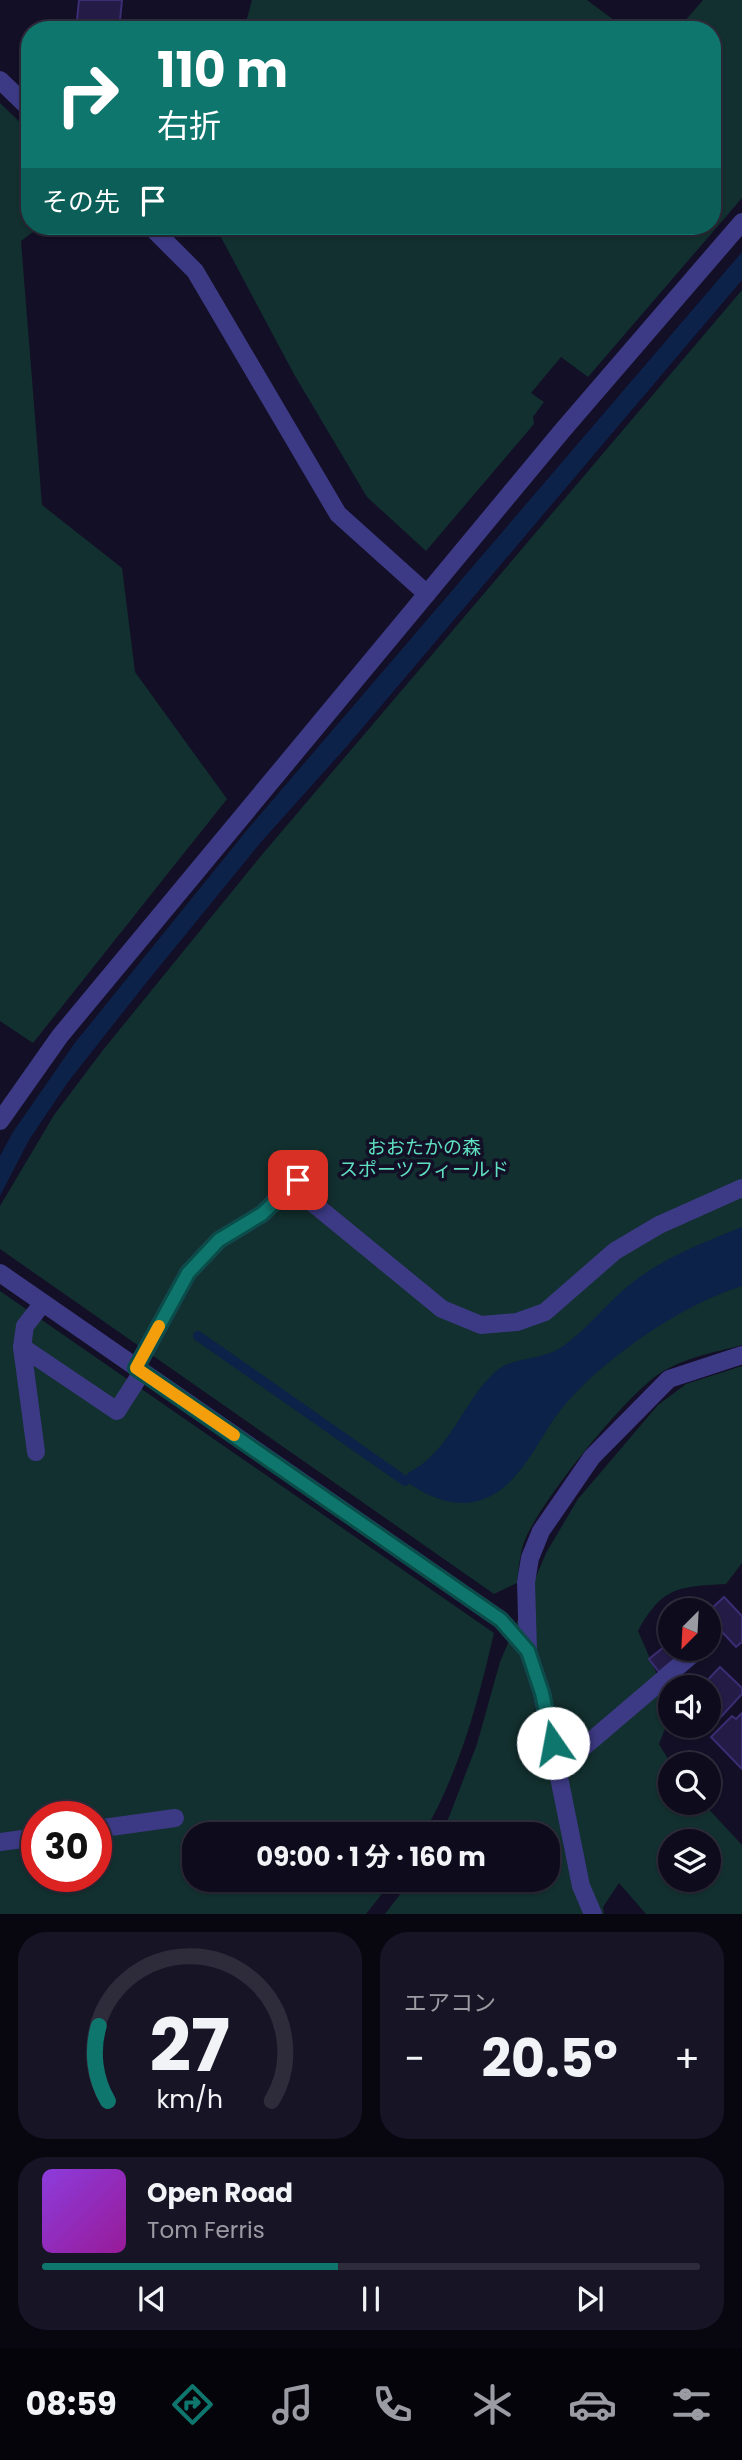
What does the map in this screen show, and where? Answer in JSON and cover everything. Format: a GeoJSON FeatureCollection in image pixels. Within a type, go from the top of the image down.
{"type":"FeatureCollection","features":[{"type":"Feature","properties":{"kind":"street"},"geometry":{"type":"LineString","coordinates":[[0,80],[21,100]]}},
{"type":"Feature","properties":{"kind":"street"},"geometry":{"type":"LineString","coordinates":[[0,1121],[60,1036],[427,594],[742,222]]}},
{"type":"Feature","properties":{"kind":"street"},"geometry":{"type":"LineString","coordinates":[[159,235],[195,271],[338,513],[427,594]]}},
{"type":"Feature","properties":{"kind":"street"},"geometry":{"type":"LineString","coordinates":[[22,1347],[117,1411],[188,1273],[219,1240],[262,1214],[295,1183],[442,1309],[481,1325],[517,1322],[545,1312],[615,1251],[659,1224],[742,1188]]}},
{"type":"Feature","properties":{"kind":"street"},"geometry":{"type":"LineString","coordinates":[[0,1273],[501,1620],[528,1651]]}},
{"type":"Feature","properties":{"kind":"street"},"geometry":{"type":"LineString","coordinates":[[36,1452],[22,1347],[25,1326],[43,1303]]}},
{"type":"Feature","properties":{"kind":"street"},"geometry":{"type":"LineString","coordinates":[[593,1914],[581,1886],[542,1693],[528,1651],[526,1581],[530,1558],[541,1531],[592,1457],[669,1379],[742,1355]]}},
{"type":"Feature","properties":{"kind":"street"},"geometry":{"type":"LineString","coordinates":[[558,1769],[685,1661]]}},
{"type":"Feature","properties":{"kind":"street"},"geometry":{"type":"LineString","coordinates":[[112,1827],[175,1818]]}},
{"type":"Feature","properties":{"kind":"street"},"geometry":{"type":"LineString","coordinates":[[0,1842],[21,1839]]}},
{"type":"Feature","properties":{"kind":"green space"},"geometry":{"type":"Polygon","coordinates":[[[252,0],[587,0],[615,21],[246,21],[252,0]]]}},
{"type":"Feature","properties":{"kind":"green space"},"geometry":{"type":"Polygon","coordinates":[[[703,0],[742,0],[742,198],[721,222],[721,21],[685,21],[703,0]]]}},
{"type":"Feature","properties":{"kind":"green space"},"geometry":{"type":"Polygon","coordinates":[[[0,103],[21,123],[21,235],[29,235],[21,241],[42,505],[122,568],[135,672],[227,799],[33,1043],[0,1021],[0,103]]]}},
{"type":"Feature","properties":{"kind":"green space"},"geometry":{"type":"Polygon","coordinates":[[[220,235],[710,235],[588,377],[561,357],[531,393],[544,402],[533,417],[534,424],[426,551],[367,497],[295,376],[220,235]]]}},
{"type":"Feature","properties":{"kind":"green space","name":"おおたかの森 スポーツフィールド"},"geometry":{"type":"Polygon","coordinates":[[[742,290],[742,1345],[698,1357],[666,1370],[623,1407],[586,1450],[537,1517],[523,1546],[517,1583],[494,1594],[0,1249],[0,1206],[54,1115],[103,1050],[260,857],[742,290]]]}},
{"type":"Feature","properties":{"kind":"green space"},"geometry":{"type":"Polygon","coordinates":[[[0,1291],[494,1633],[474,1711],[457,1762],[430,1822],[182,1822],[182,1892],[383,1892],[366,1914],[0,1914],[0,1291]]]}},
{"type":"Feature","properties":{"kind":"green space"},"geometry":{"type":"Polygon","coordinates":[[[742,1366],[742,1563],[726,1584],[684,1588],[658,1598],[658,1603],[638,1631],[658,1677],[658,1738],[661,1738],[659,1744],[664,1752],[658,1752],[658,1815],[714,1815],[742,1845],[742,1914],[646,1914],[619,1883],[603,1907],[604,1914],[385,1914],[402,1892],[560,1892],[560,1822],[446,1822],[477,1744],[500,1662],[546,1553],[578,1499],[658,1405],[686,1384],[742,1366]]]}},
{"type":"Feature","properties":{"kind":"water"},"geometry":{"type":"Polygon","coordinates":[[[742,252],[742,280],[348,745],[262,841],[146,983],[68,1082],[29,1140],[0,1196],[0,1156],[13,1132],[74,1044],[247,830],[742,252]]]}},
{"type":"Feature","properties":{"kind":"water"},"geometry":{"type":"Polygon","coordinates":[[[742,1227],[742,1286],[694,1306],[669,1320],[600,1370],[563,1407],[529,1459],[509,1483],[484,1499],[463,1503],[433,1497],[405,1481],[408,1473],[423,1464],[445,1440],[494,1373],[509,1364],[545,1355],[562,1347],[645,1273],[686,1251],[742,1227]]]}},
{"type":"Feature","properties":{"kind":"building"},"geometry":{"type":"Polygon","coordinates":[[[79,0],[122,0],[120,21],[77,21],[79,0]]]}},
{"type":"Feature","properties":{"kind":"building"},"geometry":{"type":"Polygon","coordinates":[[[724,1597],[742,1616],[742,1642],[736,1647],[721,1631],[721,1600],[724,1597]]]}},
{"type":"Feature","properties":{"kind":"building"},"geometry":{"type":"Polygon","coordinates":[[[658,1652],[658,1661],[672,1661],[659,1672],[649,1659],[658,1652]]]}},
{"type":"Feature","properties":{"kind":"building"},"geometry":{"type":"Polygon","coordinates":[[[720,1667],[742,1688],[742,1694],[721,1717],[721,1675],[712,1675],[720,1667]]]}},
{"type":"Feature","properties":{"kind":"building"},"geometry":{"type":"Polygon","coordinates":[[[742,1713],[742,1769],[712,1738],[721,1738],[721,1727],[732,1716],[736,1719],[742,1713]]]}},
{"type":"Feature","properties":{"kind":"waterway"},"geometry":{"type":"LineString","coordinates":[[198,1336],[405,1481]]}},
{"type":"Feature","properties":{"kind":"slow traffic"},"geometry":{"type":"LineString","coordinates":[[159,1326],[136,1368],[234,1435]]}},
{"type":"Feature","properties":{"kind":"route"},"geometry":{"type":"LineString","coordinates":[[298,1180],[262,1214],[219,1240],[188,1273],[136,1368],[501,1620],[528,1651],[542,1693],[553,1743]]}}]}
